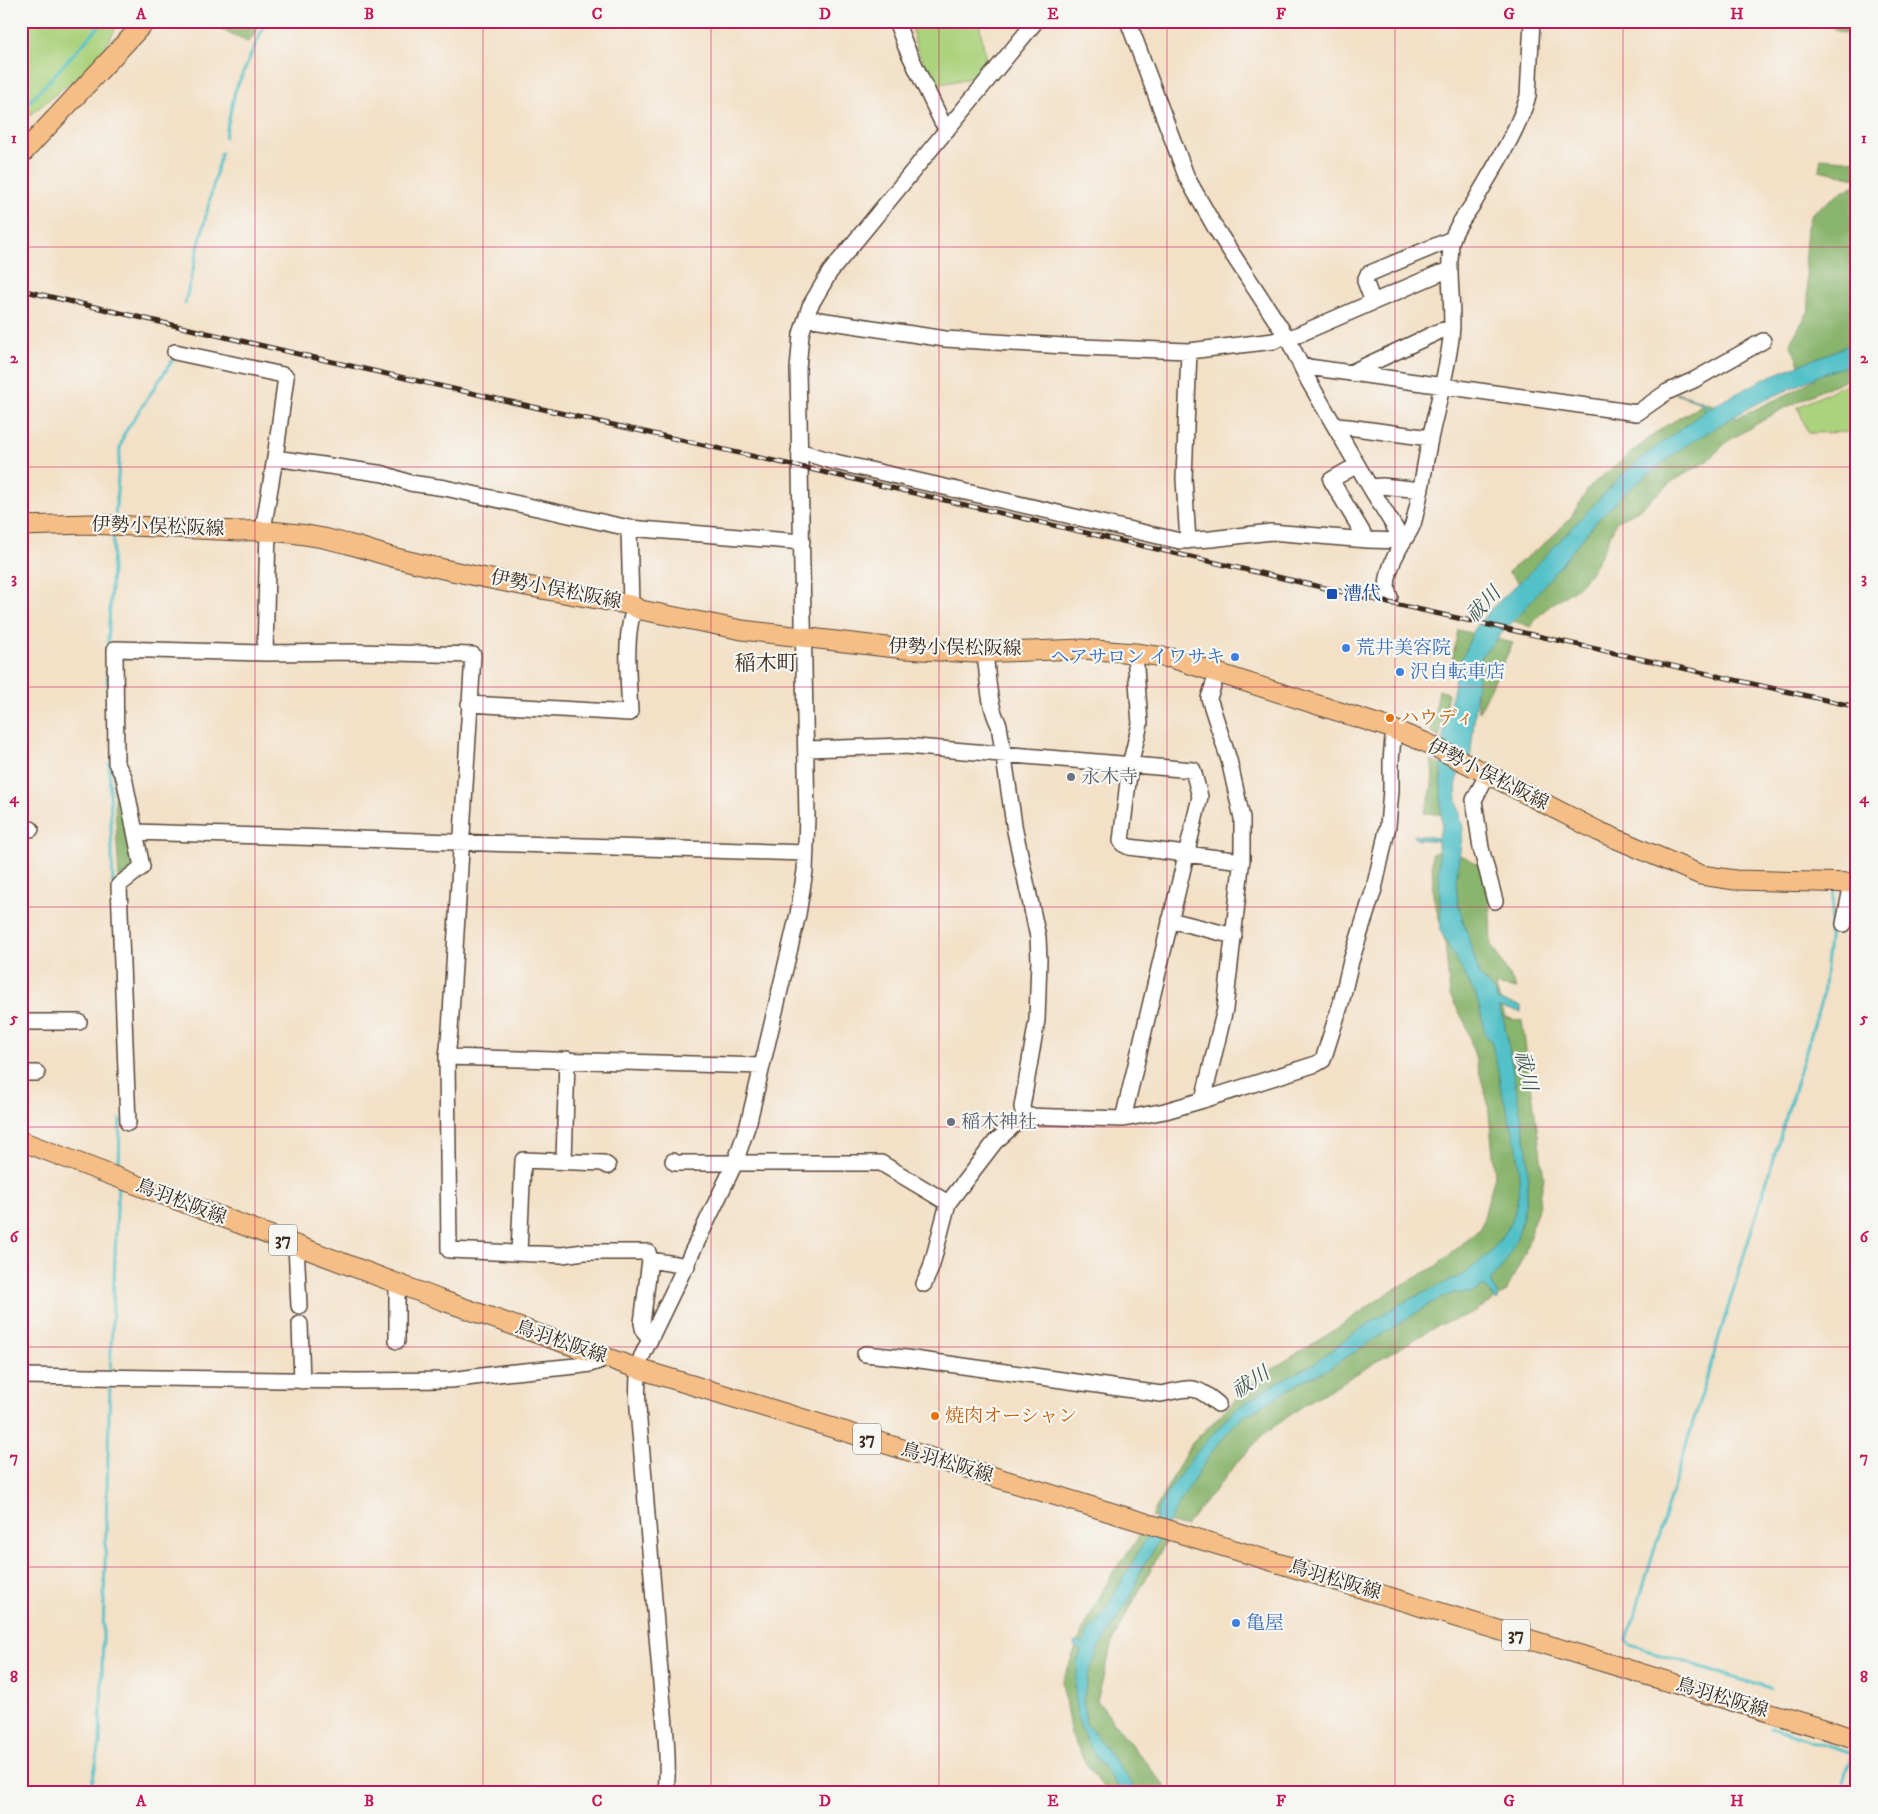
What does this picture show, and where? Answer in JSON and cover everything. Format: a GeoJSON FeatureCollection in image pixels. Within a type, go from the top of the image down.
{"type":"FeatureCollection","features":[{"type":"Feature","properties":{"kind":"main road"},"geometry":{"type":"LineString","coordinates":[[21,155],[146,21]]}},
{"type":"Feature","properties":{"kind":"main road","name":"伊勢小俣松阪線"},"geometry":{"type":"LineString","coordinates":[[21,526],[89,524],[239,531],[266,530],[324,538],[421,564],[633,605],[641,610],[709,624],[768,634],[904,649],[985,653],[1066,649],[1135,653],[1172,658],[1218,671],[1427,743],[1608,836],[1701,875],[1736,880],[1854,883]]}},
{"type":"Feature","properties":{"kind":"main road","name":"鳥羽松阪線"},"geometry":{"type":"LineString","coordinates":[[21,1141],[397,1284],[608,1358],[1857,1739]]}},
{"type":"Feature","properties":{"kind":"street"},"geometry":{"type":"LineString","coordinates":[[896,21],[940,120],[947,130]]}},
{"type":"Feature","properties":{"kind":"street"},"geometry":{"type":"LineString","coordinates":[[666,1793],[664,1726],[641,1433],[638,1385],[639,1368],[641,1358],[735,1163],[749,1121],[804,883],[806,853],[806,749],[799,451],[799,354],[801,334],[816,294],[839,259],[1036,21]]}},
{"type":"Feature","properties":{"kind":"street"},"geometry":{"type":"LineString","coordinates":[[1128,21],[1187,178],[1216,229],[1286,337],[1357,466],[1404,541]]}},
{"type":"Feature","properties":{"kind":"street"},"geometry":{"type":"LineString","coordinates":[[1390,597],[1388,593],[1389,575],[1396,555],[1411,530],[1421,490],[1430,438],[1444,387],[1452,328],[1450,271],[1452,239],[1457,226],[1474,203],[1525,106],[1528,96],[1532,21]]}},
{"type":"Feature","properties":{"kind":"street"},"geometry":{"type":"LineString","coordinates":[[1373,302],[1365,282],[1368,274],[1452,239]]}},
{"type":"Feature","properties":{"kind":"street"},"geometry":{"type":"LineString","coordinates":[[806,318],[945,339],[1189,351],[1286,337],[1440,273],[1450,271]]}},
{"type":"Feature","properties":{"kind":"street"},"geometry":{"type":"LineString","coordinates":[[1350,372],[1440,331],[1452,328]]}},
{"type":"Feature","properties":{"kind":"street"},"geometry":{"type":"LineString","coordinates":[[1301,366],[1637,414],[1667,392],[1694,380],[1763,341]]}},
{"type":"Feature","properties":{"kind":"street"},"geometry":{"type":"LineString","coordinates":[[1188,541],[1184,479],[1189,351]]}},
{"type":"Feature","properties":{"kind":"street"},"geometry":{"type":"LineString","coordinates":[[175,352],[283,374],[286,378],[266,530],[265,653]]}},
{"type":"Feature","properties":{"kind":"street"},"geometry":{"type":"LineString","coordinates":[[1336,426],[1430,438]]}},
{"type":"Feature","properties":{"kind":"street"},"geometry":{"type":"LineString","coordinates":[[799,451],[835,462],[1162,537],[1188,541],[1271,532],[1366,540],[1404,541]]}},
{"type":"Feature","properties":{"kind":"street"},"geometry":{"type":"LineString","coordinates":[[275,458],[384,474],[410,483],[445,488],[628,528],[802,542]]}},
{"type":"Feature","properties":{"kind":"street"},"geometry":{"type":"LineString","coordinates":[[1357,466],[1331,480],[1366,540]]}},
{"type":"Feature","properties":{"kind":"street"},"geometry":{"type":"LineString","coordinates":[[1370,487],[1382,486],[1421,490]]}},
{"type":"Feature","properties":{"kind":"street"},"geometry":{"type":"LineString","coordinates":[[469,704],[630,713],[628,635],[633,605],[628,528]]}},
{"type":"Feature","properties":{"kind":"street"},"geometry":{"type":"LineString","coordinates":[[128,1123],[119,885],[142,867],[124,777],[116,763],[115,649],[473,655],[447,1057],[449,1250],[562,1254],[648,1252],[650,1260],[642,1323],[644,1332],[650,1340]]}},
{"type":"Feature","properties":{"kind":"street"},"geometry":{"type":"LineString","coordinates":[[985,653],[990,694],[995,718],[999,725],[1015,831],[1038,937],[1037,1020],[1022,1106],[1024,1116]]}},
{"type":"Feature","properties":{"kind":"street"},"geometry":{"type":"LineString","coordinates":[[1135,653],[1140,724],[1130,765],[1121,841],[1123,844],[1242,861]]}},
{"type":"Feature","properties":{"kind":"street"},"geometry":{"type":"LineString","coordinates":[[1203,1100],[1225,1009],[1242,861],[1242,818],[1229,760],[1210,698],[1218,671]]}},
{"type":"Feature","properties":{"kind":"street"},"geometry":{"type":"LineString","coordinates":[[924,1284],[931,1268],[948,1202],[994,1142],[1024,1116],[1123,1119],[1165,1111],[1203,1100],[1316,1064],[1323,1060],[1374,889],[1388,826],[1392,790],[1391,761],[1393,738],[1396,731]]}},
{"type":"Feature","properties":{"kind":"street"},"geometry":{"type":"LineString","coordinates":[[806,749],[905,746],[1193,770],[1200,797],[1123,1119]]}},
{"type":"Feature","properties":{"kind":"street"},"geometry":{"type":"LineString","coordinates":[[1485,773],[1474,800],[1481,848],[1495,901]]}},
{"type":"Feature","properties":{"kind":"street"},"geometry":{"type":"LineString","coordinates":[[135,832],[806,853]]}},
{"type":"Feature","properties":{"kind":"street"},"geometry":{"type":"LineString","coordinates":[[1844,924],[1854,883]]}},
{"type":"Feature","properties":{"kind":"street"},"geometry":{"type":"LineString","coordinates":[[1170,920],[1234,936]]}},
{"type":"Feature","properties":{"kind":"street"},"geometry":{"type":"LineString","coordinates":[[21,1022],[79,1022]]}},
{"type":"Feature","properties":{"kind":"street"},"geometry":{"type":"LineString","coordinates":[[447,1057],[762,1066]]}},
{"type":"Feature","properties":{"kind":"street"},"geometry":{"type":"LineString","coordinates":[[564,1161],[567,1059]]}},
{"type":"Feature","properties":{"kind":"street"},"geometry":{"type":"LineString","coordinates":[[21,1073],[37,1073]]}},
{"type":"Feature","properties":{"kind":"street"},"geometry":{"type":"LineString","coordinates":[[519,1253],[523,1160],[603,1163],[608,1166]]}},
{"type":"Feature","properties":{"kind":"street"},"geometry":{"type":"LineString","coordinates":[[673,1160],[675,1163],[880,1163],[948,1202]]}},
{"type":"Feature","properties":{"kind":"street"},"geometry":{"type":"LineString","coordinates":[[296,1245],[299,1306]]}},
{"type":"Feature","properties":{"kind":"street"},"geometry":{"type":"LineString","coordinates":[[650,1260],[687,1266]]}},
{"type":"Feature","properties":{"kind":"street"},"geometry":{"type":"LineString","coordinates":[[397,1284],[397,1341]]}},
{"type":"Feature","properties":{"kind":"street"},"geometry":{"type":"LineString","coordinates":[[300,1324],[302,1380]]}},
{"type":"Feature","properties":{"kind":"street"},"geometry":{"type":"LineString","coordinates":[[865,1354],[906,1358],[1161,1394],[1193,1388],[1203,1392],[1218,1404]]}},
{"type":"Feature","properties":{"kind":"street"},"geometry":{"type":"LineString","coordinates":[[21,1376],[451,1380],[576,1366],[608,1358]]}},
{"type":"Feature","properties":{"kind":"green space"},"geometry":{"type":"Polygon","coordinates":[[[31,21],[120,21],[97,61],[31,114],[21,125],[21,32],[31,21]]]}},
{"type":"Feature","properties":{"kind":"green space"},"geometry":{"type":"Polygon","coordinates":[[[213,21],[260,21],[254,35],[248,42],[224,31],[213,21]]]}},
{"type":"Feature","properties":{"kind":"green space"},"geometry":{"type":"Polygon","coordinates":[[[906,21],[979,21],[987,67],[980,76],[936,85],[917,50],[912,29],[906,21]]]}},
{"type":"Feature","properties":{"kind":"green space"},"geometry":{"type":"Polygon","coordinates":[[[1828,21],[1857,21],[1857,37],[1834,30],[1828,21]]]}},
{"type":"Feature","properties":{"kind":"green space"},"geometry":{"type":"Polygon","coordinates":[[[1821,158],[1857,161],[1857,178],[1819,170],[1821,158]]]}},
{"type":"Feature","properties":{"kind":"green space"},"geometry":{"type":"Polygon","coordinates":[[[1857,184],[1857,375],[1777,412],[1728,441],[1706,462],[1673,481],[1638,510],[1616,522],[1604,549],[1588,576],[1575,589],[1545,610],[1531,627],[1511,620],[1533,597],[1508,572],[1551,538],[1571,517],[1590,486],[1662,428],[1707,402],[1737,418],[1794,391],[1814,379],[1799,364],[1790,343],[1809,310],[1805,253],[1807,227],[1811,214],[1838,194],[1857,184]]]}},
{"type":"Feature","properties":{"kind":"green space"},"geometry":{"type":"Polygon","coordinates":[[[1857,379],[1857,432],[1808,433],[1798,407],[1857,379]]]}},
{"type":"Feature","properties":{"kind":"green space"},"geometry":{"type":"Polygon","coordinates":[[[1458,630],[1513,643],[1479,712],[1475,686],[1452,661],[1458,630]]]}},
{"type":"Feature","properties":{"kind":"green space"},"geometry":{"type":"Polygon","coordinates":[[[1439,690],[1448,693],[1439,738],[1431,732],[1439,690]]]}},
{"type":"Feature","properties":{"kind":"green space"},"geometry":{"type":"Polygon","coordinates":[[[1431,760],[1445,767],[1445,815],[1424,813],[1432,787],[1431,760]]]}},
{"type":"Feature","properties":{"kind":"green space"},"geometry":{"type":"Polygon","coordinates":[[[113,767],[121,778],[138,865],[119,880],[113,767]]]}},
{"type":"Feature","properties":{"kind":"green space"},"geometry":{"type":"Polygon","coordinates":[[[1436,852],[1463,856],[1478,864],[1489,890],[1491,945],[1517,989],[1495,985],[1505,1017],[1522,1021],[1544,1178],[1538,1208],[1525,1253],[1506,1292],[1474,1312],[1437,1326],[1307,1403],[1268,1431],[1241,1458],[1185,1527],[1151,1517],[1191,1444],[1258,1378],[1330,1333],[1391,1291],[1435,1267],[1481,1228],[1495,1175],[1488,1103],[1466,1025],[1450,995],[1445,942],[1433,895],[1432,854],[1436,852]]]}},
{"type":"Feature","properties":{"kind":"green space"},"geometry":{"type":"Polygon","coordinates":[[[1144,1530],[1168,1537],[1114,1638],[1097,1700],[1171,1793],[1108,1793],[1090,1771],[1071,1735],[1062,1683],[1083,1630],[1099,1598],[1113,1572],[1144,1530]]]}},
{"type":"Feature","properties":{"kind":"water"},"geometry":{"type":"Polygon","coordinates":[[[1857,342],[1857,362],[1820,375],[1750,407],[1682,448],[1626,492],[1600,517],[1527,606],[1482,655],[1475,696],[1476,703],[1470,760],[1459,769],[1456,788],[1463,828],[1456,881],[1458,903],[1480,976],[1496,993],[1497,1000],[1521,1006],[1521,1012],[1498,1007],[1504,1021],[1528,1160],[1527,1191],[1521,1225],[1508,1257],[1490,1281],[1499,1298],[1497,1301],[1484,1286],[1473,1293],[1453,1293],[1433,1302],[1325,1371],[1308,1378],[1243,1417],[1211,1453],[1181,1500],[1141,1570],[1132,1595],[1099,1648],[1088,1676],[1083,1699],[1086,1724],[1139,1793],[1123,1793],[1092,1749],[1079,1719],[1075,1703],[1075,1686],[1078,1666],[1076,1664],[1082,1650],[1074,1646],[1076,1641],[1084,1644],[1089,1630],[1093,1628],[1102,1616],[1151,1530],[1159,1508],[1169,1490],[1196,1453],[1233,1411],[1279,1381],[1312,1365],[1359,1330],[1398,1305],[1464,1274],[1489,1254],[1507,1230],[1514,1214],[1519,1191],[1517,1147],[1500,1085],[1491,1041],[1485,1035],[1476,996],[1441,932],[1438,841],[1416,839],[1414,835],[1438,838],[1442,827],[1442,746],[1445,722],[1454,688],[1455,674],[1474,630],[1490,610],[1530,572],[1624,473],[1706,410],[1701,403],[1677,393],[1702,401],[1709,408],[1768,377],[1857,342]]]}},
{"type":"Feature","properties":{"kind":"waterway"},"geometry":{"type":"LineString","coordinates":[[21,111],[104,21]]}},
{"type":"Feature","properties":{"kind":"waterway"},"geometry":{"type":"LineString","coordinates":[[225,137],[235,91],[266,21]]}},
{"type":"Feature","properties":{"kind":"waterway"},"geometry":{"type":"LineString","coordinates":[[185,303],[221,153]]}},
{"type":"Feature","properties":{"kind":"waterway"},"geometry":{"type":"LineString","coordinates":[[115,519],[120,448],[124,434],[172,361]]}},
{"type":"Feature","properties":{"kind":"waterway"},"geometry":{"type":"LineString","coordinates":[[108,709],[107,661],[114,530]]}},
{"type":"Feature","properties":{"kind":"waterway"},"geometry":{"type":"LineString","coordinates":[[109,763],[113,884]]}},
{"type":"Feature","properties":{"kind":"waterway"},"geometry":{"type":"LineString","coordinates":[[1850,875],[1857,868]]}},
{"type":"Feature","properties":{"kind":"waterway"},"geometry":{"type":"LineString","coordinates":[[1770,1689],[1631,1645],[1627,1640],[1823,995],[1834,892]]}},
{"type":"Feature","properties":{"kind":"waterway"},"geometry":{"type":"LineString","coordinates":[[119,1171],[120,1120]]}},
{"type":"Feature","properties":{"kind":"waterway"},"geometry":{"type":"LineString","coordinates":[[110,1373],[118,1185]]}},
{"type":"Feature","properties":{"kind":"waterway"},"geometry":{"type":"LineString","coordinates":[[90,1793],[100,1744],[110,1382]]}},
{"type":"Feature","properties":{"kind":"waterway"},"geometry":{"type":"LineString","coordinates":[[1771,1728],[1852,1754],[1841,1793]]}},
{"type":"Feature","properties":{"kind":"railway"},"geometry":{"type":"LineString","coordinates":[[21,290],[1390,603],[1857,707]]}},
{"type":"Feature","properties":{"kind":"place","name":"漕代"},"geometry":{"type":"Point","coordinates":[1332,594]}},
{"type":"Feature","properties":{"kind":"place","name":"荒井美容院"},"geometry":{"type":"Point","coordinates":[1346,648]}},
{"type":"Feature","properties":{"kind":"place","name":"ヘアサロン イワサキ"},"geometry":{"type":"Point","coordinates":[1235,657]}},
{"type":"Feature","properties":{"kind":"place","name":"沢自転車店"},"geometry":{"type":"Point","coordinates":[1400,672]}},
{"type":"Feature","properties":{"kind":"place","name":"ハウディ"},"geometry":{"type":"Point","coordinates":[1390,718]}},
{"type":"Feature","properties":{"kind":"place","name":"永木寺"},"geometry":{"type":"Point","coordinates":[1071,777]}},
{"type":"Feature","properties":{"kind":"place","name":"稲木神社"},"geometry":{"type":"Point","coordinates":[951,1122]}},
{"type":"Feature","properties":{"kind":"place","name":"焼肉オーシャン"},"geometry":{"type":"Point","coordinates":[935,1416]}},
{"type":"Feature","properties":{"kind":"place","name":"亀屋"},"geometry":{"type":"Point","coordinates":[1236,1623]}},
{"type":"Feature","properties":{"kind":"district","name":"稲木町"},"geometry":{"type":"Point","coordinates":[766,664]}},
{"type":"Feature","properties":{"kind":"water label","name":"祓川"},"geometry":{"type":"Point","coordinates":[1484,605]}},
{"type":"Feature","properties":{"kind":"water label","name":"祓川"},"geometry":{"type":"Point","coordinates":[1525,1071]}},
{"type":"Feature","properties":{"kind":"water label","name":"祓川"},"geometry":{"type":"Point","coordinates":[1251,1383]}}]}
